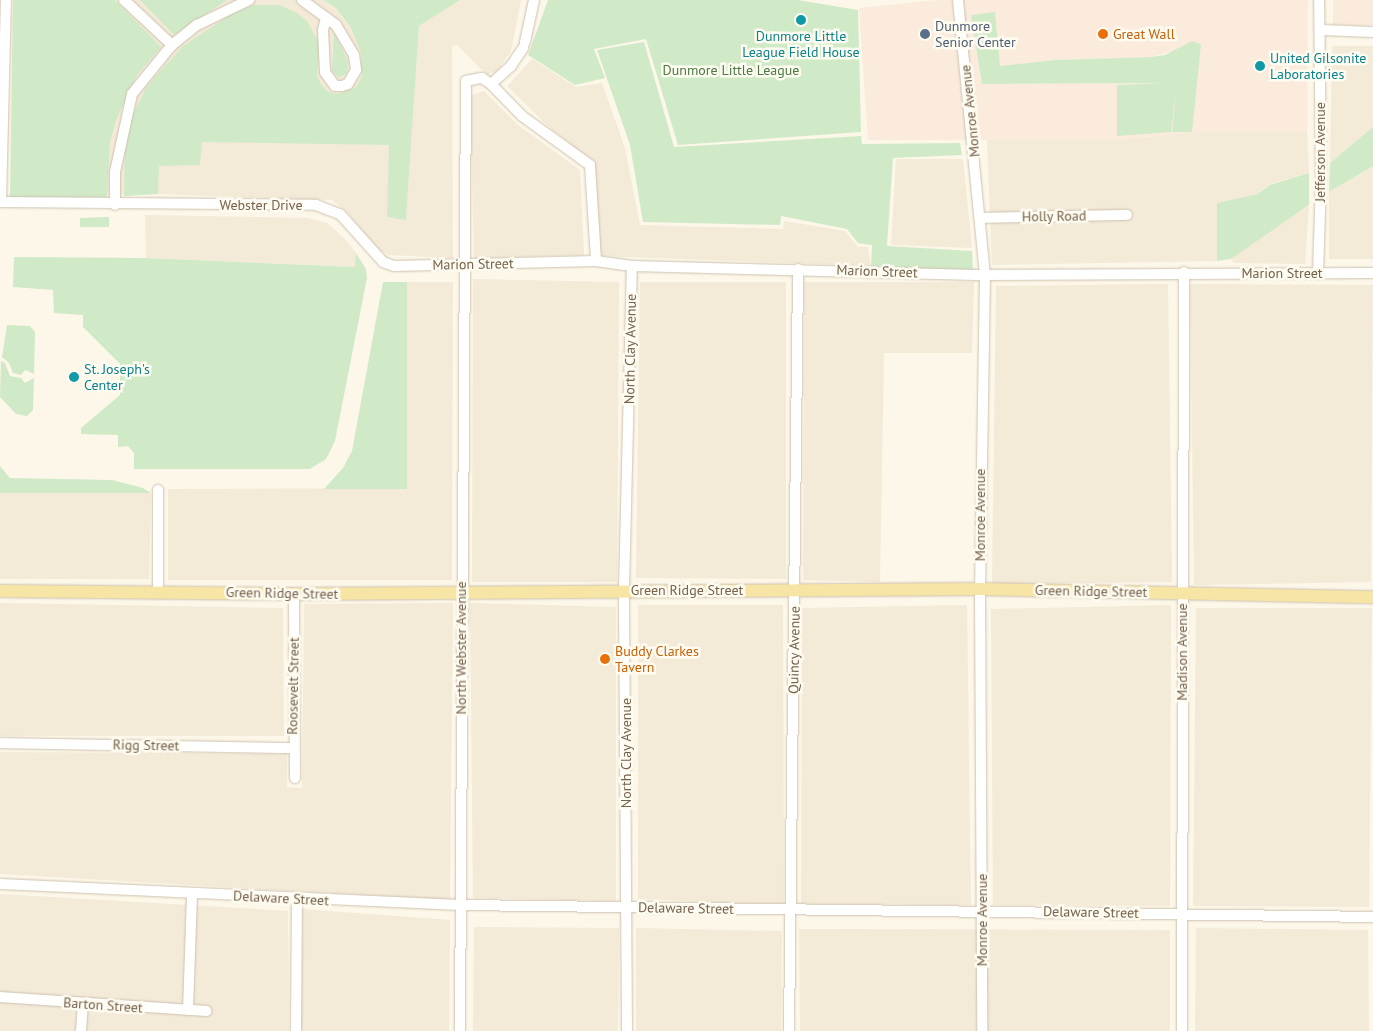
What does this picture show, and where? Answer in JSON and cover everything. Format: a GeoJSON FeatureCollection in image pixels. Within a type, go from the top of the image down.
{"type":"FeatureCollection","features":[{"type":"Feature","properties":{"kind":"main road","name":"Green Ridge Street"},"geometry":{"type":"LineString","coordinates":[[0,591],[461,594],[624,589],[980,589],[1373,597]]}},
{"type":"Feature","properties":{"kind":"street"},"geometry":{"type":"LineString","coordinates":[[0,202],[2,70],[6,0]]}},
{"type":"Feature","properties":{"kind":"street"},"geometry":{"type":"LineString","coordinates":[[124,0],[172,45]]}},
{"type":"Feature","properties":{"kind":"street"},"geometry":{"type":"LineString","coordinates":[[115,205],[115,172],[132,94],[172,45],[197,26],[248,0]]}},
{"type":"Feature","properties":{"kind":"street"},"geometry":{"type":"LineString","coordinates":[[302,0],[326,18],[339,30],[354,56],[356,70],[348,84],[342,86],[335,86],[325,72],[323,30],[326,18]]}},
{"type":"Feature","properties":{"kind":"street"},"geometry":{"type":"LineString","coordinates":[[491,84],[511,66],[524,45],[534,0]]}},
{"type":"Feature","properties":{"kind":"street","name":"Monroe Avenue"},"geometry":{"type":"LineString","coordinates":[[958,0],[981,218],[985,275],[980,589],[983,910],[982,1031]]}},
{"type":"Feature","properties":{"kind":"street","name":"Jefferson Avenue"},"geometry":{"type":"LineString","coordinates":[[1318,274],[1319,0]]}},
{"type":"Feature","properties":{"kind":"street"},"geometry":{"type":"LineString","coordinates":[[1320,30],[1373,32]]}},
{"type":"Feature","properties":{"kind":"street"},"geometry":{"type":"LineString","coordinates":[[462,265],[464,85],[471,78],[482,78],[491,84],[522,116],[590,165],[596,261]]}},
{"type":"Feature","properties":{"kind":"street","name":"Webster Drive"},"geometry":{"type":"LineString","coordinates":[[0,202],[115,205],[316,205],[329,208],[344,217],[383,262]]}},
{"type":"Feature","properties":{"kind":"street","name":"Holly Road"},"geometry":{"type":"LineString","coordinates":[[981,218],[1128,215]]}},
{"type":"Feature","properties":{"kind":"street","name":"Marion Street"},"geometry":{"type":"LineString","coordinates":[[383,262],[394,266],[596,261],[632,266],[985,275],[1184,272],[1373,273]]}},
{"type":"Feature","properties":{"kind":"street","name":"North Webster Avenue"},"geometry":{"type":"LineString","coordinates":[[460,1031],[462,265]]}},
{"type":"Feature","properties":{"kind":"street","name":"North Clay Avenue"},"geometry":{"type":"LineString","coordinates":[[626,1031],[627,907],[624,589],[632,266]]}},
{"type":"Feature","properties":{"kind":"street","name":"Quincy Avenue"},"geometry":{"type":"LineString","coordinates":[[789,1031],[798,269]]}},
{"type":"Feature","properties":{"kind":"street","name":"Madison Avenue"},"geometry":{"type":"LineString","coordinates":[[1182,1031],[1184,272]]}},
{"type":"Feature","properties":{"kind":"street"},"geometry":{"type":"LineString","coordinates":[[158,490],[158,591]]}},
{"type":"Feature","properties":{"kind":"street","name":"Roosevelt Street"},"geometry":{"type":"LineString","coordinates":[[294,594],[294,778]]}},
{"type":"Feature","properties":{"kind":"street","name":"Rigg Street"},"geometry":{"type":"LineString","coordinates":[[0,743],[293,748]]}},
{"type":"Feature","properties":{"kind":"street","name":"Delaware Street"},"geometry":{"type":"LineString","coordinates":[[0,884],[461,905],[983,910],[1373,917]]}},
{"type":"Feature","properties":{"kind":"street"},"geometry":{"type":"LineString","coordinates":[[188,1010],[192,894]]}},
{"type":"Feature","properties":{"kind":"street"},"geometry":{"type":"LineString","coordinates":[[296,1031],[297,899]]}},
{"type":"Feature","properties":{"kind":"street","name":"Barton Street"},"geometry":{"type":"LineString","coordinates":[[0,997],[83,1005],[207,1011]]}},
{"type":"Feature","properties":{"kind":"street"},"geometry":{"type":"LineString","coordinates":[[80,1031],[83,1005]]}},
{"type":"Feature","properties":{"kind":"shaded area"},"geometry":{"type":"Polygon","coordinates":[[[13,0],[398,0],[387,217],[406,219],[419,26],[460,0],[521,0],[511,51],[498,70],[487,75],[457,45],[452,46],[453,258],[388,255],[377,248],[346,211],[332,200],[158,194],[11,197],[13,0]]]}},
{"type":"Feature","properties":{"kind":"shaded area"},"geometry":{"type":"Polygon","coordinates":[[[937,0],[1308,0],[1307,132],[1199,132],[1111,140],[868,140],[859,8],[937,0]],[[995,12],[982,84],[1177,83],[1172,132],[1196,81],[1201,44],[1151,57],[1054,60],[1000,66],[995,12]]]}},
{"type":"Feature","properties":{"kind":"shaded area"},"geometry":{"type":"Polygon","coordinates":[[[1333,0],[1373,0],[1373,25],[1333,25],[1333,0]]]}},
{"type":"Feature","properties":{"kind":"shaded area"},"geometry":{"type":"Polygon","coordinates":[[[1332,46],[1373,46],[1373,127],[1330,163],[1332,46]]]}},
{"type":"Feature","properties":{"kind":"shaded area"},"geometry":{"type":"Polygon","coordinates":[[[532,59],[576,87],[602,83],[625,148],[640,225],[783,229],[784,221],[845,231],[858,247],[868,247],[871,266],[601,256],[593,162],[548,126],[507,86],[532,59]]]}},
{"type":"Feature","properties":{"kind":"shaded area"},"geometry":{"type":"Polygon","coordinates":[[[484,91],[518,125],[580,170],[584,255],[474,258],[470,96],[484,91]]]}},
{"type":"Feature","properties":{"kind":"shaded area"},"geometry":{"type":"Polygon","coordinates":[[[1199,132],[1307,132],[1309,173],[1269,184],[1258,194],[1217,203],[1217,261],[992,265],[987,140],[1111,140],[1199,132]]]}},
{"type":"Feature","properties":{"kind":"shaded area"},"geometry":{"type":"Polygon","coordinates":[[[896,159],[963,159],[972,248],[891,245],[896,159]]]}},
{"type":"Feature","properties":{"kind":"shaded area"},"geometry":{"type":"Polygon","coordinates":[[[1373,166],[1373,259],[1329,259],[1329,192],[1373,166]]]}},
{"type":"Feature","properties":{"kind":"shaded area"},"geometry":{"type":"Polygon","coordinates":[[[1309,206],[1305,264],[1234,263],[1231,259],[1248,245],[1309,206]]]}},
{"type":"Feature","properties":{"kind":"shaded area"},"geometry":{"type":"Polygon","coordinates":[[[145,215],[308,218],[327,223],[344,238],[356,253],[356,267],[146,258],[145,215]]]}},
{"type":"Feature","properties":{"kind":"shaded area"},"geometry":{"type":"Polygon","coordinates":[[[473,279],[619,282],[617,582],[472,582],[473,279]]]}},
{"type":"Feature","properties":{"kind":"shaded area"},"geometry":{"type":"Polygon","coordinates":[[[407,282],[453,282],[452,580],[168,580],[168,489],[406,488],[407,282]]]}},
{"type":"Feature","properties":{"kind":"shaded area"},"geometry":{"type":"Polygon","coordinates":[[[640,282],[786,282],[786,579],[636,578],[640,282]]]}},
{"type":"Feature","properties":{"kind":"shaded area"},"geometry":{"type":"Polygon","coordinates":[[[804,282],[974,282],[972,353],[884,353],[880,582],[803,580],[804,282]]]}},
{"type":"Feature","properties":{"kind":"shaded area"},"geometry":{"type":"Polygon","coordinates":[[[1168,284],[1172,582],[992,584],[996,286],[1168,284]]]}},
{"type":"Feature","properties":{"kind":"shaded area"},"geometry":{"type":"Polygon","coordinates":[[[1190,284],[1373,285],[1371,582],[1194,585],[1190,284]]]}},
{"type":"Feature","properties":{"kind":"shaded area"},"geometry":{"type":"Polygon","coordinates":[[[0,493],[151,493],[149,579],[0,579],[0,493]]]}},
{"type":"Feature","properties":{"kind":"shaded area"},"geometry":{"type":"Polygon","coordinates":[[[0,603],[283,608],[284,736],[0,736],[0,603]]]}},
{"type":"Feature","properties":{"kind":"shaded area"},"geometry":{"type":"Polygon","coordinates":[[[453,603],[450,900],[0,874],[0,752],[287,754],[287,787],[302,788],[304,604],[453,603]]]}},
{"type":"Feature","properties":{"kind":"shaded area"},"geometry":{"type":"Polygon","coordinates":[[[470,603],[616,607],[616,901],[473,898],[470,603]]]}},
{"type":"Feature","properties":{"kind":"shaded area"},"geometry":{"type":"Polygon","coordinates":[[[638,605],[783,605],[784,905],[638,899],[638,605]]]}},
{"type":"Feature","properties":{"kind":"shaded area"},"geometry":{"type":"Polygon","coordinates":[[[967,605],[971,905],[801,904],[802,608],[967,605]]]}},
{"type":"Feature","properties":{"kind":"shaded area"},"geometry":{"type":"Polygon","coordinates":[[[1171,605],[1170,906],[993,905],[991,609],[1171,605]]]}},
{"type":"Feature","properties":{"kind":"shaded area"},"geometry":{"type":"Polygon","coordinates":[[[1196,608],[1372,608],[1369,907],[1193,906],[1196,608]]]}},
{"type":"Feature","properties":{"kind":"shaded area"},"geometry":{"type":"Polygon","coordinates":[[[0,894],[288,911],[289,1031],[0,1031],[0,894]]]}},
{"type":"Feature","properties":{"kind":"shaded area"},"geometry":{"type":"Polygon","coordinates":[[[302,909],[450,920],[449,1031],[301,1031],[302,909]]]}},
{"type":"Feature","properties":{"kind":"shaded area"},"geometry":{"type":"Polygon","coordinates":[[[474,927],[619,928],[618,1031],[473,1031],[474,927]]]}},
{"type":"Feature","properties":{"kind":"shaded area"},"geometry":{"type":"Polygon","coordinates":[[[636,928],[782,931],[781,1031],[636,1031],[636,928]]]}},
{"type":"Feature","properties":{"kind":"shaded area"},"geometry":{"type":"Polygon","coordinates":[[[1196,928],[1368,930],[1369,1031],[1195,1031],[1196,928]]]}},
{"type":"Feature","properties":{"kind":"shaded area"},"geometry":{"type":"Polygon","coordinates":[[[799,929],[1170,930],[1170,1031],[800,1031],[799,929]]]}},
{"type":"Feature","properties":{"kind":"green space"},"geometry":{"type":"Polygon","coordinates":[[[13,0],[115,0],[161,47],[137,75],[117,118],[110,142],[107,197],[10,197],[13,0]]]}},
{"type":"Feature","properties":{"kind":"green space"},"geometry":{"type":"Polygon","coordinates":[[[140,0],[227,0],[174,35],[140,0]]]}},
{"type":"Feature","properties":{"kind":"green space"},"geometry":{"type":"Polygon","coordinates":[[[324,0],[460,0],[419,26],[406,220],[387,217],[389,145],[202,142],[200,165],[159,166],[158,194],[124,196],[125,140],[131,118],[147,86],[183,46],[233,13],[253,5],[279,5],[297,13],[307,21],[319,43],[317,76],[321,84],[328,92],[338,94],[356,87],[362,77],[361,52],[350,26],[336,8],[324,0]]]}},
{"type":"Feature","properties":{"kind":"green space","name":"Dunmore Little League"},"geometry":{"type":"Polygon","coordinates":[[[548,0],[798,0],[858,10],[861,132],[678,145],[646,39],[594,49],[605,78],[575,85],[528,55],[548,0]]]}},
{"type":"Feature","properties":{"kind":"green space"},"geometry":{"type":"Polygon","coordinates":[[[995,12],[1000,66],[1054,60],[1151,57],[1165,55],[1192,41],[1201,44],[1192,132],[1172,132],[1177,83],[1171,132],[1117,136],[1117,85],[1164,83],[982,84],[971,15],[995,12]]]}},
{"type":"Feature","properties":{"kind":"green space"},"geometry":{"type":"Polygon","coordinates":[[[334,31],[348,62],[347,73],[339,78],[332,71],[334,31]]]}},
{"type":"Feature","properties":{"kind":"green space"},"geometry":{"type":"Polygon","coordinates":[[[644,42],[674,147],[861,136],[862,144],[960,143],[962,155],[893,158],[887,246],[972,251],[973,271],[871,266],[872,245],[858,243],[847,229],[781,216],[780,225],[643,222],[630,145],[597,50],[644,42]]]}},
{"type":"Feature","properties":{"kind":"green space"},"geometry":{"type":"Polygon","coordinates":[[[1373,127],[1373,166],[1329,192],[1330,163],[1373,127]]]}},
{"type":"Feature","properties":{"kind":"green space"},"geometry":{"type":"Polygon","coordinates":[[[1309,173],[1309,205],[1231,259],[1217,261],[1217,203],[1258,194],[1269,185],[1309,173]]]}},
{"type":"Feature","properties":{"kind":"green space"},"geometry":{"type":"Polygon","coordinates":[[[109,217],[109,227],[80,227],[80,218],[109,217]]]}},
{"type":"Feature","properties":{"kind":"green space"},"geometry":{"type":"Polygon","coordinates":[[[356,253],[366,269],[367,278],[335,441],[326,459],[310,469],[134,469],[134,453],[128,446],[118,447],[118,435],[81,434],[81,428],[120,395],[120,364],[83,327],[83,315],[54,313],[53,290],[13,287],[14,257],[146,258],[355,267],[356,253]]]}},
{"type":"Feature","properties":{"kind":"green space"},"geometry":{"type":"Polygon","coordinates":[[[383,282],[407,282],[407,489],[324,489],[343,468],[352,451],[383,282]]]}},
{"type":"Feature","properties":{"kind":"green space"},"geometry":{"type":"Polygon","coordinates":[[[7,325],[30,326],[35,332],[34,374],[25,370],[21,375],[13,373],[9,363],[2,357],[7,325]]]}},
{"type":"Feature","properties":{"kind":"green space"},"geometry":{"type":"Polygon","coordinates":[[[1,361],[5,363],[10,376],[21,378],[25,383],[34,378],[33,410],[27,416],[16,414],[0,397],[1,361]]]}},
{"type":"Feature","properties":{"kind":"green space"},"geometry":{"type":"Polygon","coordinates":[[[0,466],[10,478],[112,480],[143,488],[151,493],[0,493],[0,466]]]}},
{"type":"Feature","properties":{"kind":"place","name":"Dunmore Little League Field House"},"geometry":{"type":"Point","coordinates":[801,20]}},
{"type":"Feature","properties":{"kind":"place","name":"Dunmore Senior Center"},"geometry":{"type":"Point","coordinates":[925,34]}},
{"type":"Feature","properties":{"kind":"place","name":"Great Wall"},"geometry":{"type":"Point","coordinates":[1103,34]}},
{"type":"Feature","properties":{"kind":"place","name":"United Gilsonite Laboratories"},"geometry":{"type":"Point","coordinates":[1260,66]}},
{"type":"Feature","properties":{"kind":"place","name":"St. Joseph's Center"},"geometry":{"type":"Point","coordinates":[74,377]}},
{"type":"Feature","properties":{"kind":"place","name":"Buddy Clarkes Tavern"},"geometry":{"type":"Point","coordinates":[605,659]}}]}
